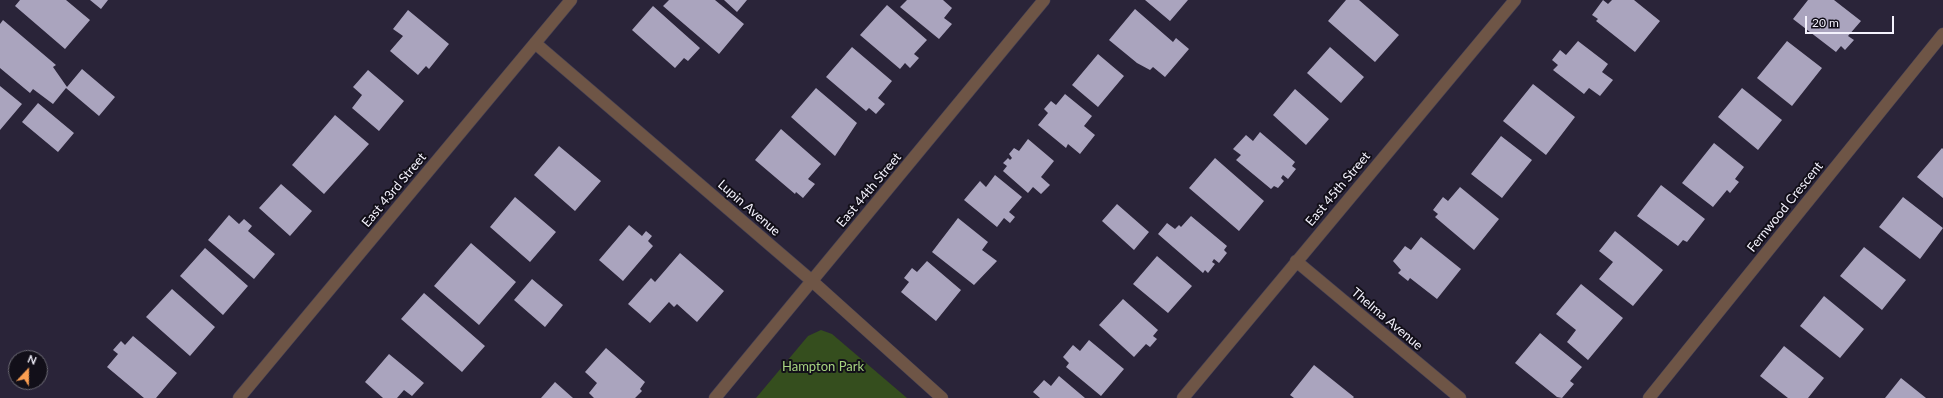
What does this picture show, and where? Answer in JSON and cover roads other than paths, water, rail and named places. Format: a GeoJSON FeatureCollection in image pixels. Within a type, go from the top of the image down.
{"type":"FeatureCollection","features":[{"type":"Feature","properties":{"kind":"street","name":"East 43rd Street"},"geometry":{"type":"LineString","coordinates":[[239,398],[570,0]]}},
{"type":"Feature","properties":{"kind":"street","name":"East 44th Street"},"geometry":{"type":"LineString","coordinates":[[715,398],[1044,0]]}},
{"type":"Feature","properties":{"kind":"street","name":"East 45th Street"},"geometry":{"type":"LineString","coordinates":[[1183,398],[1515,0]]}},
{"type":"Feature","properties":{"kind":"street","name":"Fernwood Crescent"},"geometry":{"type":"LineString","coordinates":[[1650,398],[1943,34]]}},
{"type":"Feature","properties":{"kind":"street","name":"Lupin Avenue"},"geometry":{"type":"LineString","coordinates":[[535,43],[812,281],[942,398]]}},
{"type":"Feature","properties":{"kind":"street","name":"Thelma Avenue"},"geometry":{"type":"LineString","coordinates":[[1296,261],[1460,398]]}},
{"type":"Feature","properties":{"kind":"park label","name":"Hampton Park"},"geometry":{"type":"Point","coordinates":[823,367]}}]}
